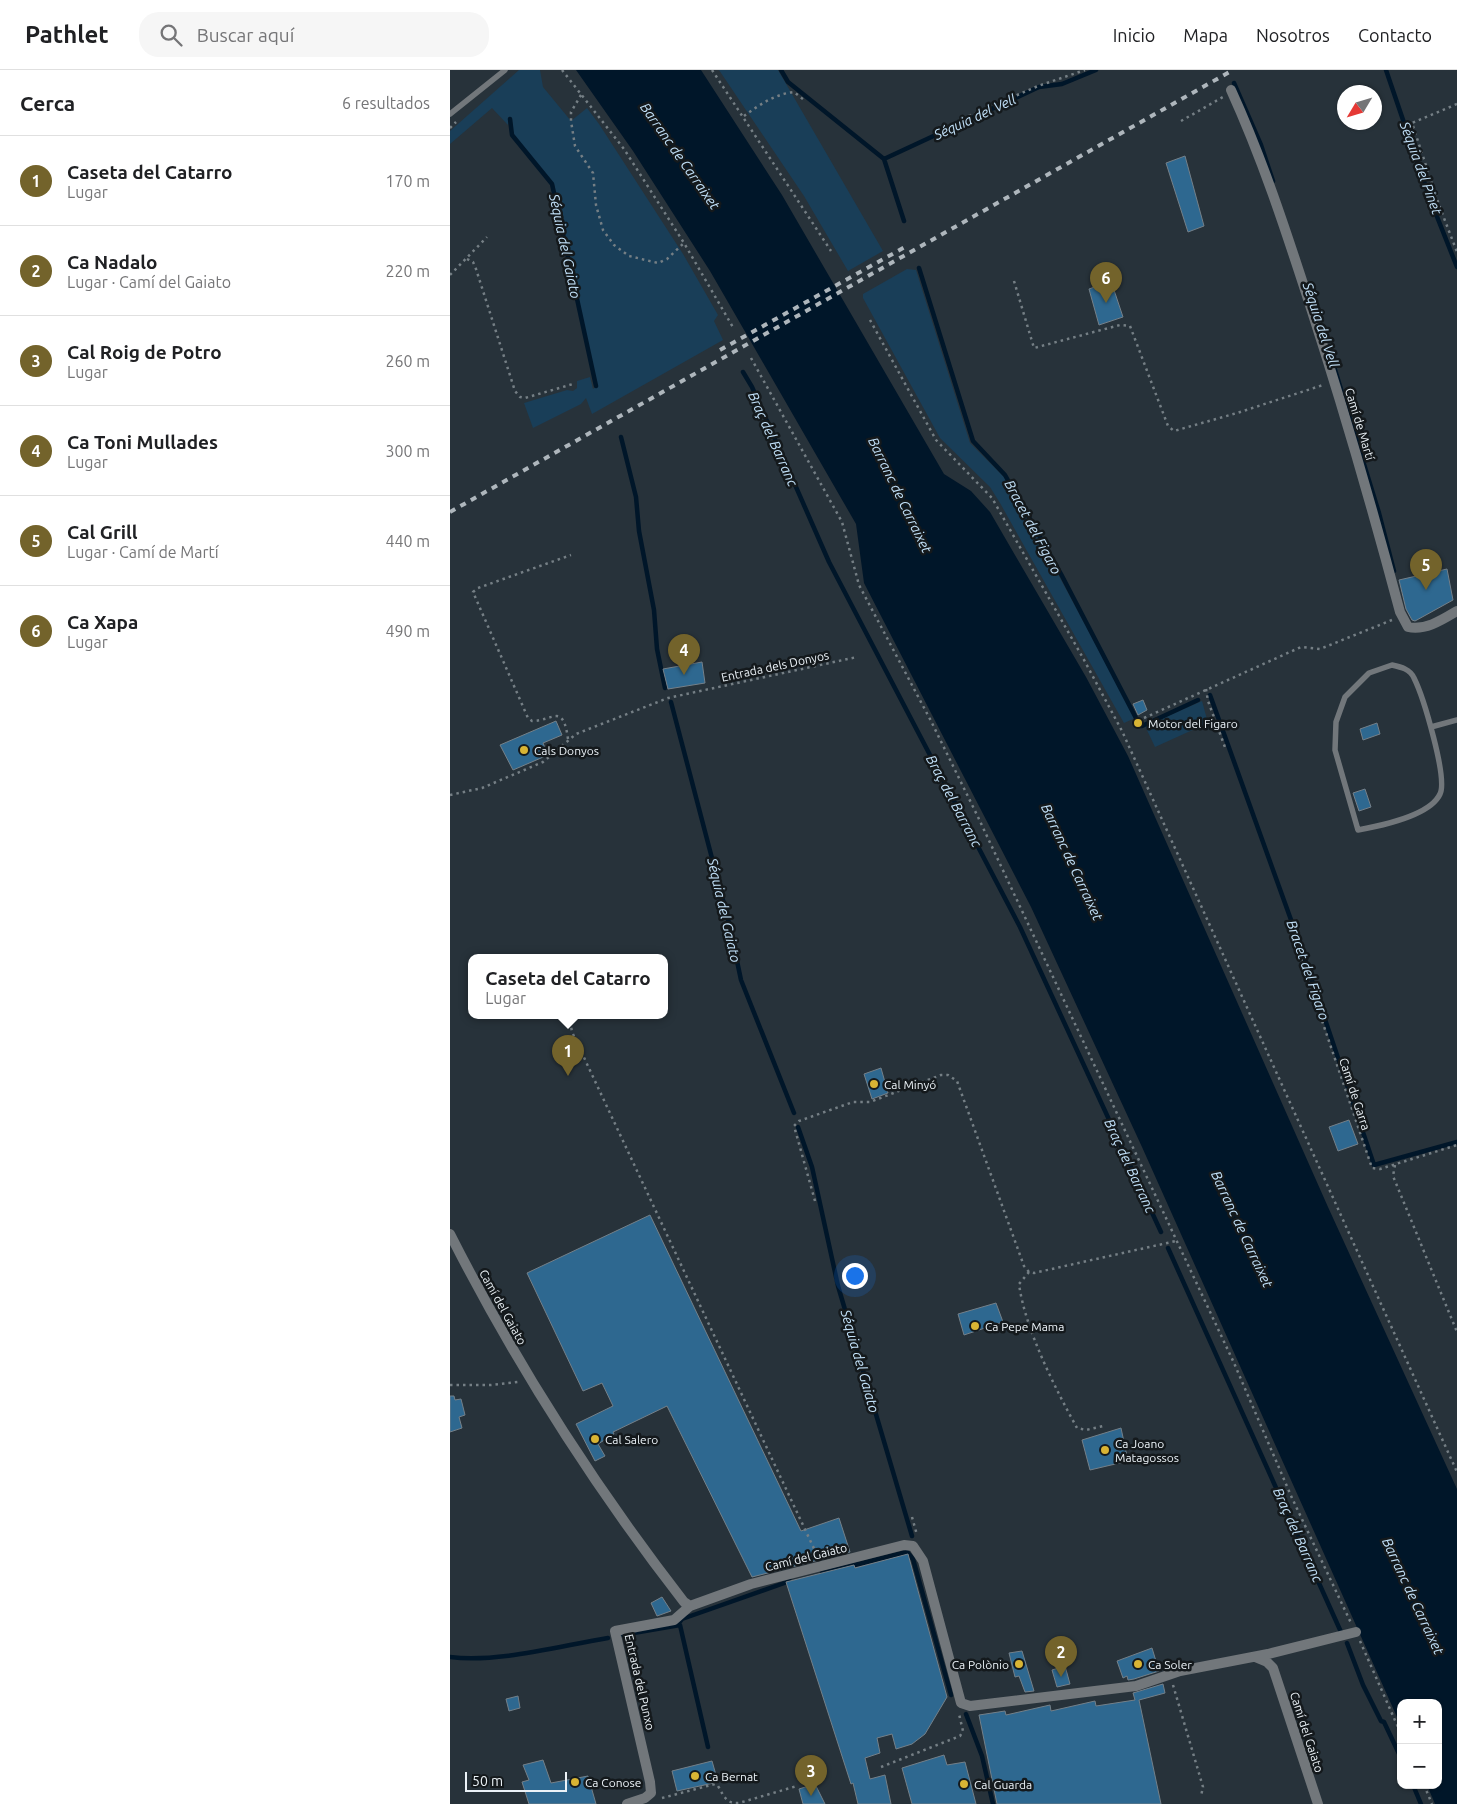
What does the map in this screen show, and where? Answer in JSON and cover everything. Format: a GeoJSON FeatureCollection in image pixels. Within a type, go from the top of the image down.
{"type":"FeatureCollection","features":[{"type":"Feature","properties":{"kind":"street","name":"Camí de Martí"},"geometry":{"type":"LineString","coordinates":[[1233,93],[1276,199],[1334,381],[1402,616],[1408,627],[1416,629],[1438,622],[1457,611]]}},
{"type":"Feature","properties":{"kind":"street","name":"Camí del Gaiato"},"geometry":{"type":"LineString","coordinates":[[450,1234],[479,1291],[530,1381],[638,1543],[684,1602],[690,1606],[750,1584],[904,1545],[913,1546],[923,1561],[961,1703]]}},
{"type":"Feature","properties":{"kind":"street","name":"Entrada del Punxo"},"geometry":{"type":"LineString","coordinates":[[645,1798],[651,1793],[650,1782],[615,1631],[674,1620],[690,1606]]}},
{"type":"Feature","properties":{"kind":"street"},"geometry":{"type":"LineString","coordinates":[[961,1703],[970,1706],[1136,1686],[1168,1675],[1356,1632]]}},
{"type":"Feature","properties":{"kind":"street","name":"Camí del Gaiato"},"geometry":{"type":"LineString","coordinates":[[1275,1652],[1271,1659],[1272,1668],[1318,1804]]}},
{"type":"Feature","properties":{"kind":"street"},"geometry":{"type":"LineString","coordinates":[[1254,1656],[1267,1662],[1272,1668]]}},
{"type":"Feature","properties":{"kind":"street"},"geometry":{"type":"LineString","coordinates":[[628,1804],[645,1798]]}},
{"type":"Feature","properties":{"kind":"lane"},"geometry":{"type":"LineString","coordinates":[[450,114],[505,70]]}},
{"type":"Feature","properties":{"kind":"lane"},"geometry":{"type":"LineString","coordinates":[[1392,665],[1405,668],[1414,677],[1431,726],[1443,781],[1441,793],[1425,810],[1380,826],[1358,830],[1335,750],[1336,722],[1345,696],[1369,673],[1392,665]]}},
{"type":"Feature","properties":{"kind":"lane"},"geometry":{"type":"LineString","coordinates":[[1431,726],[1457,720]]}},
{"type":"Feature","properties":{"kind":"path"},"geometry":{"type":"LineString","coordinates":[[562,70],[624,149],[684,242],[734,329]]}},
{"type":"Feature","properties":{"kind":"path"},"geometry":{"type":"LineString","coordinates":[[712,70],[744,116],[830,251]]}},
{"type":"Feature","properties":{"kind":"path"},"geometry":{"type":"LineString","coordinates":[[969,116],[1038,86],[1084,70]]}},
{"type":"Feature","properties":{"kind":"path"},"geometry":{"type":"LineString","coordinates":[[744,116],[764,103],[786,93],[794,92],[804,100]]}},
{"type":"Feature","properties":{"kind":"path"},"geometry":{"type":"LineString","coordinates":[[1181,120],[1233,93]]}},
{"type":"Feature","properties":{"kind":"path"},"geometry":{"type":"LineString","coordinates":[[581,95],[571,112],[575,146],[593,174],[596,205],[603,230],[614,245],[629,256],[658,263],[668,259],[684,242]]}},
{"type":"Feature","properties":{"kind":"path"},"geometry":{"type":"LineString","coordinates":[[1457,104],[1412,123],[1439,205],[1457,252]]}},
{"type":"Feature","properties":{"kind":"path"},"geometry":{"type":"LineString","coordinates":[[450,276],[487,236]]}},
{"type":"Feature","properties":{"kind":"path"},"geometry":{"type":"LineString","coordinates":[[467,259],[473,262],[476,269],[515,391],[520,397],[525,398],[573,384]]}},
{"type":"Feature","properties":{"kind":"path"},"geometry":{"type":"LineString","coordinates":[[1014,281],[1034,348],[1120,325],[1130,326],[1168,426],[1174,431],[1238,414],[1334,381]]}},
{"type":"Feature","properties":{"kind":"path"},"geometry":{"type":"LineString","coordinates":[[870,320],[936,440],[992,498],[1083,658],[1117,723],[1457,1472]]}},
{"type":"Feature","properties":{"kind":"path"},"geometry":{"type":"LineString","coordinates":[[751,358],[842,522],[859,585],[932,721],[978,817],[1234,1363],[1292,1498],[1356,1632],[1397,1725]]}},
{"type":"Feature","properties":{"kind":"path"},"geometry":{"type":"LineString","coordinates":[[568,740],[562,720],[558,715],[554,714],[538,721],[532,721],[528,718],[473,592],[478,588],[570,555]]}},
{"type":"Feature","properties":{"kind":"path"},"geometry":{"type":"LineString","coordinates":[[1144,718],[1301,647],[1320,649],[1402,616]]}},
{"type":"Feature","properties":{"kind":"path","name":"Entrada dels Donyos"},"geometry":{"type":"LineString","coordinates":[[450,795],[482,788],[543,762],[568,740],[597,724],[668,698],[857,657]]}},
{"type":"Feature","properties":{"kind":"path"},"geometry":{"type":"LineString","coordinates":[[1206,689],[1208,701],[1226,750]]}},
{"type":"Feature","properties":{"kind":"path","name":"Camí de Garra"},"geometry":{"type":"LineString","coordinates":[[1295,941],[1372,1168],[1380,1169],[1395,1165],[1457,1145]]}},
{"type":"Feature","properties":{"kind":"path"},"geometry":{"type":"LineString","coordinates":[[570,1019],[572,1032],[822,1566]]}},
{"type":"Feature","properties":{"kind":"path"},"geometry":{"type":"LineString","coordinates":[[815,1201],[794,1126],[799,1122],[853,1102],[870,1102],[948,1074],[957,1081],[996,1193],[1024,1266],[1029,1272],[1034,1273],[1176,1241]]}},
{"type":"Feature","properties":{"kind":"path"},"geometry":{"type":"LineString","coordinates":[[1395,1165],[1393,1176],[1457,1332]]}},
{"type":"Feature","properties":{"kind":"path"},"geometry":{"type":"LineString","coordinates":[[1029,1272],[1019,1284],[1021,1299],[1050,1376],[1078,1428],[1086,1430],[1103,1426]]}},
{"type":"Feature","properties":{"kind":"path"},"geometry":{"type":"LineString","coordinates":[[450,1385],[491,1385],[530,1381]]}},
{"type":"Feature","properties":{"kind":"path"},"geometry":{"type":"LineString","coordinates":[[1168,1675],[1178,1696],[1203,1787],[1201,1796]]}},
{"type":"Feature","properties":{"kind":"path"},"geometry":{"type":"LineString","coordinates":[[881,1767],[960,1736],[963,1731],[958,1713],[961,1703]]}},
{"type":"Feature","properties":{"kind":"path"},"geometry":{"type":"LineString","coordinates":[[645,1798],[661,1799],[715,1784],[726,1800],[732,1803],[739,1803],[797,1786]]}},
{"type":"Feature","properties":{"kind":"path"},"geometry":{"type":"LineString","coordinates":[[1426,1789],[1432,1804]]}},
{"type":"Feature","properties":{"kind":"shaded area"},"geometry":{"type":"Polygon","coordinates":[[[519,70],[540,70],[543,87],[571,121],[587,108],[683,254],[718,315],[714,321],[723,340],[592,414],[586,398],[581,404],[533,428],[524,403],[567,390],[573,391],[577,388],[577,381],[590,377],[593,389],[597,386],[554,184],[513,135],[512,118],[508,117],[508,125],[492,108],[450,144],[450,131],[519,70]]]}},
{"type":"Feature","properties":{"kind":"shaded area"},"geometry":{"type":"Polygon","coordinates":[[[719,70],[778,70],[883,251],[848,271],[804,196],[719,70]]]}},
{"type":"Feature","properties":{"kind":"shaded area"},"geometry":{"type":"Polygon","coordinates":[[[907,269],[916,270],[970,443],[1004,477],[1135,718],[1124,723],[1000,503],[990,487],[940,438],[863,298],[863,294],[907,269]]]}},
{"type":"Feature","properties":{"kind":"shaded area"},"geometry":{"type":"Polygon","coordinates":[[[1202,701],[1208,723],[1155,747],[1145,726],[1202,701]]]}},
{"type":"Feature","properties":{"kind":"water","name":"Barranc de Carraixet"},"geometry":{"type":"Polygon","coordinates":[[[576,70],[701,70],[782,195],[944,474],[971,491],[990,512],[1086,677],[1128,756],[1328,1207],[1457,1489],[1457,1804],[1435,1804],[1429,1789],[1442,1789],[1442,1699],[1397,1699],[1397,1717],[1142,1147],[1031,907],[864,583],[856,524],[710,271],[633,151],[576,70]]]}},
{"type":"Feature","properties":{"kind":"building"},"geometry":{"type":"Polygon","coordinates":[[[1185,156],[1204,226],[1188,232],[1166,163],[1185,156]]]}},
{"type":"Feature","properties":{"kind":"building"},"geometry":{"type":"Polygon","coordinates":[[[1111,281],[1123,317],[1099,325],[1089,289],[1111,281]]]}},
{"type":"Feature","properties":{"kind":"building"},"geometry":{"type":"Polygon","coordinates":[[[1447,569],[1453,600],[1415,621],[1412,620],[1406,609],[1399,580],[1447,569]]]}},
{"type":"Feature","properties":{"kind":"building"},"geometry":{"type":"Polygon","coordinates":[[[702,662],[705,683],[668,689],[663,669],[702,662]]]}},
{"type":"Feature","properties":{"kind":"building"},"geometry":{"type":"Polygon","coordinates":[[[1143,700],[1147,710],[1138,715],[1133,704],[1143,700]]]}},
{"type":"Feature","properties":{"kind":"building","name":"Cals Donyos"},"geometry":{"type":"Polygon","coordinates":[[[556,721],[562,735],[543,743],[548,755],[513,770],[500,745],[556,721]]]}},
{"type":"Feature","properties":{"kind":"building"},"geometry":{"type":"Polygon","coordinates":[[[1377,723],[1380,734],[1363,740],[1360,729],[1377,723]]]}},
{"type":"Feature","properties":{"kind":"building"},"geometry":{"type":"Polygon","coordinates":[[[1365,789],[1371,807],[1359,811],[1353,793],[1365,789]]]}},
{"type":"Feature","properties":{"kind":"building","name":"Cal Minyó"},"geometry":{"type":"Polygon","coordinates":[[[881,1068],[888,1093],[872,1099],[864,1074],[881,1068]]]}},
{"type":"Feature","properties":{"kind":"building"},"geometry":{"type":"Polygon","coordinates":[[[1349,1120],[1358,1144],[1338,1151],[1329,1127],[1349,1120]]]}},
{"type":"Feature","properties":{"kind":"building"},"geometry":{"type":"Polygon","coordinates":[[[650,1215],[801,1531],[839,1518],[850,1552],[752,1577],[667,1406],[613,1432],[614,1434],[598,1444],[605,1456],[595,1461],[576,1424],[613,1406],[602,1383],[583,1391],[527,1273],[650,1215]]]}},
{"type":"Feature","properties":{"kind":"building","name":"Ca Pepe Mama"},"geometry":{"type":"Polygon","coordinates":[[[996,1303],[1003,1322],[964,1335],[958,1314],[996,1303]]]}},
{"type":"Feature","properties":{"kind":"building"},"geometry":{"type":"Polygon","coordinates":[[[450,1396],[454,1396],[455,1400],[461,1399],[465,1415],[459,1417],[462,1428],[450,1432],[450,1396]]]}},
{"type":"Feature","properties":{"kind":"building","name":"Ca Joano Matagossos"},"geometry":{"type":"Polygon","coordinates":[[[1121,1428],[1128,1461],[1090,1470],[1082,1440],[1121,1428]]]}},
{"type":"Feature","properties":{"kind":"building"},"geometry":{"type":"Polygon","coordinates":[[[908,1554],[947,1697],[925,1734],[912,1744],[896,1749],[892,1734],[877,1738],[880,1753],[865,1758],[870,1779],[885,1775],[891,1804],[858,1804],[853,1783],[851,1784],[786,1582],[854,1565],[855,1568],[908,1554]]]}},
{"type":"Feature","properties":{"kind":"building"},"geometry":{"type":"Polygon","coordinates":[[[662,1597],[671,1611],[657,1616],[651,1603],[662,1597]]]}},
{"type":"Feature","properties":{"kind":"building","name":"Ca Soler"},"geometry":{"type":"Polygon","coordinates":[[[1152,1648],[1159,1671],[1134,1679],[1128,1680],[1127,1676],[1123,1678],[1117,1661],[1152,1648]]]}},
{"type":"Feature","properties":{"kind":"building","name":"Ca Polònio"},"geometry":{"type":"Polygon","coordinates":[[[1022,1651],[1034,1691],[1025,1692],[1019,1676],[1015,1677],[1009,1653],[1022,1651]]]}},
{"type":"Feature","properties":{"kind":"building"},"geometry":{"type":"Polygon","coordinates":[[[1065,1666],[1070,1684],[1057,1687],[1052,1670],[1065,1666]]]}},
{"type":"Feature","properties":{"kind":"building"},"geometry":{"type":"Polygon","coordinates":[[[1163,1684],[1165,1693],[1139,1700],[1161,1804],[997,1804],[979,1715],[1005,1711],[1006,1715],[1050,1705],[1051,1711],[1095,1701],[1096,1706],[1135,1700],[1133,1693],[1163,1684]]]}},
{"type":"Feature","properties":{"kind":"building"},"geometry":{"type":"Polygon","coordinates":[[[518,1696],[520,1708],[509,1711],[506,1699],[518,1696]]]}},
{"type":"Feature","properties":{"kind":"building"},"geometry":{"type":"Polygon","coordinates":[[[944,1755],[947,1765],[965,1762],[976,1804],[912,1804],[902,1768],[944,1755]]]}},
{"type":"Feature","properties":{"kind":"building","name":"Ca Conose"},"geometry":{"type":"Polygon","coordinates":[[[543,1760],[551,1783],[588,1776],[596,1804],[529,1804],[522,1782],[529,1780],[523,1765],[543,1760]]]}},
{"type":"Feature","properties":{"kind":"building","name":"Ca Bernat"},"geometry":{"type":"Polygon","coordinates":[[[712,1761],[718,1782],[677,1791],[672,1771],[712,1761]]]}},
{"type":"Feature","properties":{"kind":"building"},"geometry":{"type":"Polygon","coordinates":[[[815,1784],[825,1804],[803,1804],[799,1789],[815,1784]]]}},
{"type":"Feature","properties":{"kind":"waterway"},"geometry":{"type":"LineString","coordinates":[[781,70],[788,82],[884,159]]}},
{"type":"Feature","properties":{"kind":"waterway","name":"Séquia del Vell"},"geometry":{"type":"LineString","coordinates":[[884,159],[1039,87],[1062,84],[1096,70]]}},
{"type":"Feature","properties":{"kind":"waterway","name":"Séquia del Pinet"},"geometry":{"type":"LineString","coordinates":[[1386,70],[1430,199],[1457,267]]}},
{"type":"Feature","properties":{"kind":"waterway","name":"Séquia del Vell"},"geometry":{"type":"LineString","coordinates":[[1234,83],[1261,145],[1273,181]]}},
{"type":"Feature","properties":{"kind":"waterway","name":"Séquia del Gaiato"},"geometry":{"type":"LineString","coordinates":[[510,119],[512,135],[552,184],[596,386]]}},
{"type":"Feature","properties":{"kind":"waterway","name":"Bracet del Figaro"},"geometry":{"type":"LineString","coordinates":[[884,159],[904,221]]}},
{"type":"Feature","properties":{"kind":"waterway","name":"Bracet del Figaro"},"geometry":{"type":"LineString","coordinates":[[919,268],[973,441],[1005,475],[1061,574],[1137,720],[1142,726],[1198,700]]}},
{"type":"Feature","properties":{"kind":"waterway","name":"Séquia del Vell"},"geometry":{"type":"LineString","coordinates":[[1328,347],[1379,513],[1394,571]]}},
{"type":"Feature","properties":{"kind":"waterway","name":"Braç del Barranc"},"geometry":{"type":"LineString","coordinates":[[743,372],[752,387],[829,562],[1020,927],[1161,1232]]}},
{"type":"Feature","properties":{"kind":"waterway","name":"Séquia del Gaiato"},"geometry":{"type":"LineString","coordinates":[[621,437],[636,497],[639,531],[654,610],[657,649],[665,688]]}},
{"type":"Feature","properties":{"kind":"waterway","name":"Bracet del Figaro"},"geometry":{"type":"LineString","coordinates":[[1210,695],[1299,942],[1374,1165],[1457,1142]]}},
{"type":"Feature","properties":{"kind":"waterway","name":"Séquia del Gaiato"},"geometry":{"type":"LineString","coordinates":[[671,702],[729,923],[741,980],[794,1113]]}},
{"type":"Feature","properties":{"kind":"waterway","name":"Séquia del Gaiato"},"geometry":{"type":"LineString","coordinates":[[798,1127],[812,1167],[838,1286],[912,1536]]}},
{"type":"Feature","properties":{"kind":"waterway","name":"Braç del Barranc"},"geometry":{"type":"LineString","coordinates":[[1168,1248],[1341,1632]]}},
{"type":"Feature","properties":{"kind":"waterway","name":"Séquia del Gaiato"},"geometry":{"type":"LineString","coordinates":[[822,1573],[907,1552],[913,1559],[951,1695]]}},
{"type":"Feature","properties":{"kind":"waterway"},"geometry":{"type":"LineString","coordinates":[[678,1624],[682,1619],[790,1581]]}},
{"type":"Feature","properties":{"kind":"waterway"},"geometry":{"type":"LineString","coordinates":[[622,1635],[680,1625],[708,1747]]}},
{"type":"Feature","properties":{"kind":"waterway"},"geometry":{"type":"LineString","coordinates":[[450,1657],[488,1658],[508,1656],[608,1638]]}},
{"type":"Feature","properties":{"kind":"waterway","name":"Braç del Barranc"},"geometry":{"type":"LineString","coordinates":[[1347,1643],[1363,1685],[1397,1750]]}},
{"type":"Feature","properties":{"kind":"waterway","name":"Séquia del Gaiato"},"geometry":{"type":"LineString","coordinates":[[966,1714],[982,1756],[993,1804]]}},
{"type":"Feature","properties":{"kind":"waterway","name":"Braç del Barranc"},"geometry":{"type":"LineString","coordinates":[[1415,1789],[1421,1804]]}},
{"type":"Feature","properties":{"kind":"railway"},"geometry":{"type":"LineString","coordinates":[[450,512],[1233,70]]}},
{"type":"Feature","properties":{"kind":"railway"},"geometry":{"type":"LineString","coordinates":[[720,350],[905,247]]}},
{"type":"Feature","properties":{"kind":"place","name":"Ca Xapa"},"geometry":{"type":"Point","coordinates":[1106,303]}},
{"type":"Feature","properties":{"kind":"place","name":"Cal Grill"},"geometry":{"type":"Point","coordinates":[1426,590]}},
{"type":"Feature","properties":{"kind":"place","name":"Ca Toni Mullades"},"geometry":{"type":"Point","coordinates":[684,675]}},
{"type":"Feature","properties":{"kind":"place","name":"Motor del Figaro"},"geometry":{"type":"Point","coordinates":[1138,723]}},
{"type":"Feature","properties":{"kind":"place","name":"Cals Donyos"},"geometry":{"type":"Point","coordinates":[524,750]}},
{"type":"Feature","properties":{"kind":"place","name":"Caseta del Catarro"},"geometry":{"type":"Point","coordinates":[568,1076]}},
{"type":"Feature","properties":{"kind":"place","name":"Cal Minyó"},"geometry":{"type":"Point","coordinates":[874,1084]}},
{"type":"Feature","properties":{"kind":"place","name":"Ca Pepe Mama"},"geometry":{"type":"Point","coordinates":[975,1326]}},
{"type":"Feature","properties":{"kind":"place","name":"Cal Salero"},"geometry":{"type":"Point","coordinates":[595,1439]}},
{"type":"Feature","properties":{"kind":"place","name":"Ca Joano Matagossos"},"geometry":{"type":"Point","coordinates":[1105,1450]}},
{"type":"Feature","properties":{"kind":"place","name":"Ca Polònio"},"geometry":{"type":"Point","coordinates":[1019,1664]}},
{"type":"Feature","properties":{"kind":"place","name":"Ca Soler"},"geometry":{"type":"Point","coordinates":[1138,1664]}},
{"type":"Feature","properties":{"kind":"place","name":"Ca Nadalo"},"geometry":{"type":"Point","coordinates":[1061,1677]}},
{"type":"Feature","properties":{"kind":"place","name":"Ca Bernat"},"geometry":{"type":"Point","coordinates":[695,1776]}},
{"type":"Feature","properties":{"kind":"place","name":"Ca Conose"},"geometry":{"type":"Point","coordinates":[575,1782]}},
{"type":"Feature","properties":{"kind":"place","name":"Cal Guarda"},"geometry":{"type":"Point","coordinates":[964,1784]}},
{"type":"Feature","properties":{"kind":"place","name":"Cal Roig de Potro"},"geometry":{"type":"Point","coordinates":[811,1796]}}]}
